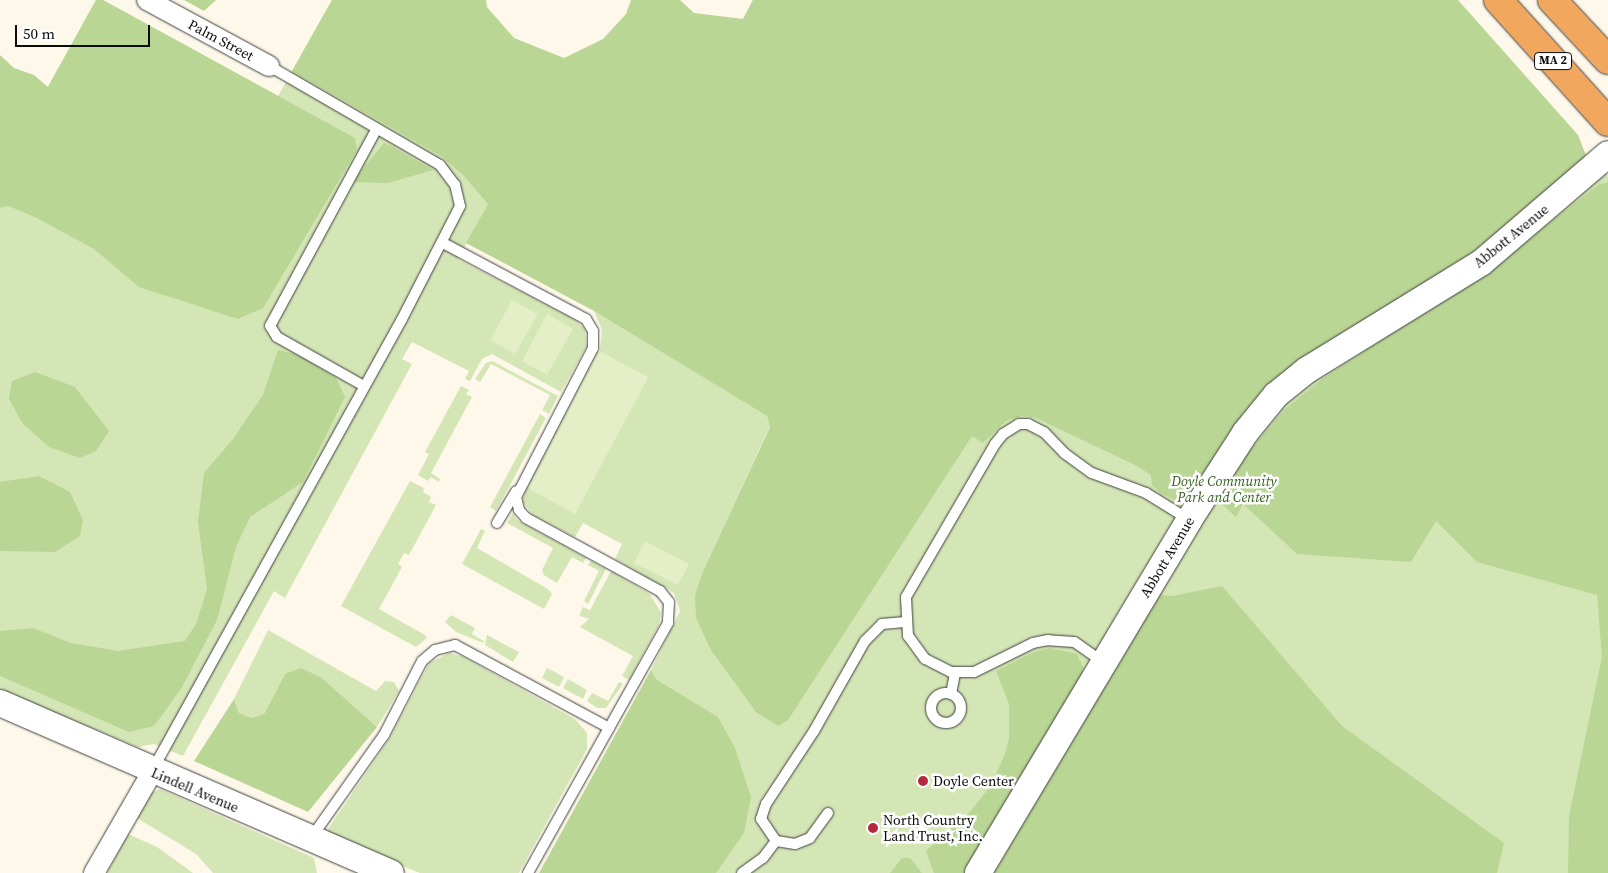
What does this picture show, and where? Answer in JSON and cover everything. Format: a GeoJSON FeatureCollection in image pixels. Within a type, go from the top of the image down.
{"type":"FeatureCollection","features":[{"type":"Feature","properties":{"kind":"highway","name":"MA 2"},"geometry":{"type":"LineString","coordinates":[[1498,0],[1608,122]]}},
{"type":"Feature","properties":{"kind":"highway","name":"MA 2"},"geometry":{"type":"LineString","coordinates":[[1552,0],[1608,60]]}},
{"type":"Feature","properties":{"kind":"street","name":"Palm Street"},"geometry":{"type":"LineString","coordinates":[[147,0],[269,66]]}},
{"type":"Feature","properties":{"kind":"street","name":"Abbott Avenue"},"geometry":{"type":"LineString","coordinates":[[978,873],[1189,520],[1245,433],[1276,395],[1307,370],[1481,263],[1608,154]]}},
{"type":"Feature","properties":{"kind":"street","name":"Lindell Avenue"},"geometry":{"type":"LineString","coordinates":[[0,703],[152,772],[391,873]]}},
{"type":"Feature","properties":{"kind":"street"},"geometry":{"type":"LineString","coordinates":[[94,873],[152,772]]}},
{"type":"Feature","properties":{"kind":"lane"},"geometry":{"type":"LineString","coordinates":[[152,772],[443,243],[460,206],[455,185],[440,165],[376,130],[269,66]]}},
{"type":"Feature","properties":{"kind":"lane"},"geometry":{"type":"LineString","coordinates":[[364,386],[277,336],[270,326],[376,130]]}},
{"type":"Feature","properties":{"kind":"lane"},"geometry":{"type":"LineString","coordinates":[[443,243],[586,319],[593,331],[593,348],[497,523]]}},
{"type":"Feature","properties":{"kind":"lane"},"geometry":{"type":"LineString","coordinates":[[1104,663],[1074,642],[1048,640],[1033,643],[974,672],[955,673],[925,659],[908,636],[905,622],[906,597],[995,444],[1003,434],[1019,424],[1028,424],[1044,432],[1064,453],[1092,473],[1146,493],[1189,520]]}},
{"type":"Feature","properties":{"kind":"lane"},"geometry":{"type":"LineString","coordinates":[[520,484],[516,504],[526,518],[660,591],[669,602],[668,623],[528,873]]}},
{"type":"Feature","properties":{"kind":"lane"},"geometry":{"type":"LineString","coordinates":[[776,842],[763,826],[762,811],[766,804],[814,731],[865,641],[882,624],[905,622]]}},
{"type":"Feature","properties":{"kind":"lane"},"geometry":{"type":"LineString","coordinates":[[311,839],[384,735],[411,681],[429,654],[455,645],[609,728]]}},
{"type":"Feature","properties":{"kind":"lane"},"geometry":{"type":"LineString","coordinates":[[952,694],[955,673]]}},
{"type":"Feature","properties":{"kind":"lane"},"geometry":{"type":"LineString","coordinates":[[776,842],[802,842],[810,838],[828,813]]}},
{"type":"Feature","properties":{"kind":"lane"},"geometry":{"type":"LineString","coordinates":[[742,873],[764,858],[776,842]]}},
{"type":"Feature","properties":{"kind":"green space","name":"Doyle Community Park and Center"},"geometry":{"type":"Polygon","coordinates":[[[96,0],[103,0],[278,96],[332,0],[675,150],[753,0],[1556,123],[1608,176],[1608,873],[574,873],[657,680],[651,670],[680,611],[674,593],[615,559],[622,544],[583,523],[575,537],[533,515],[523,502],[525,486],[575,513],[647,377],[600,352],[602,330],[594,311],[767,416],[770,426],[704,569],[844,434],[488,204],[458,259],[574,319],[585,328],[587,346],[561,392],[492,354],[482,359],[470,381],[465,379],[469,371],[412,342],[402,359],[412,364],[285,598],[274,591],[183,756],[154,744],[138,747],[0,690],[0,76],[41,99],[96,0]]]}},
{"type":"Feature","properties":{"kind":"green space"},"geometry":{"type":"Polygon","coordinates":[[[96,0],[103,0],[355,138],[357,150],[263,308],[238,319],[139,287],[94,249],[37,218],[8,206],[0,208],[0,55],[14,68],[34,75],[48,87],[96,0]]]}},
{"type":"Feature","properties":{"kind":"green space"},"geometry":{"type":"Polygon","coordinates":[[[184,0],[216,0],[204,11],[184,0]]]}},
{"type":"Feature","properties":{"kind":"green space"},"geometry":{"type":"Polygon","coordinates":[[[332,0],[486,0],[487,7],[514,38],[564,58],[603,39],[626,14],[631,0],[680,0],[694,13],[743,19],[753,0],[1458,0],[1578,135],[1585,153],[1584,163],[1456,269],[1339,339],[1193,498],[1182,503],[1160,493],[1152,485],[1151,475],[1135,465],[1036,418],[1022,416],[1006,421],[983,443],[972,436],[788,720],[778,726],[756,712],[711,650],[696,618],[695,595],[704,569],[770,427],[767,416],[594,311],[466,243],[488,204],[463,175],[441,156],[292,71],[332,0]]]}},
{"type":"Feature","properties":{"kind":"green space"},"geometry":{"type":"Polygon","coordinates":[[[384,143],[433,170],[388,183],[352,182],[384,143]]]}},
{"type":"Feature","properties":{"kind":"green space"},"geometry":{"type":"Polygon","coordinates":[[[1608,182],[1608,873],[1568,873],[1569,816],[1602,657],[1597,595],[1477,562],[1436,521],[1411,562],[1297,554],[1243,504],[1236,517],[1217,500],[1239,463],[1284,410],[1322,379],[1493,267],[1598,185],[1608,182]]]}},
{"type":"Feature","properties":{"kind":"green space"},"geometry":{"type":"Polygon","coordinates":[[[512,300],[538,314],[515,354],[490,340],[512,300]]]}},
{"type":"Feature","properties":{"kind":"green space"},"geometry":{"type":"Polygon","coordinates":[[[547,314],[573,329],[547,375],[522,361],[547,314]]]}},
{"type":"Feature","properties":{"kind":"green space"},"geometry":{"type":"Polygon","coordinates":[[[593,348],[648,378],[575,514],[520,484],[593,348]]]}},
{"type":"Feature","properties":{"kind":"green space"},"geometry":{"type":"Polygon","coordinates":[[[278,350],[299,355],[336,378],[345,397],[303,482],[250,517],[236,547],[217,620],[181,689],[154,726],[129,732],[0,676],[0,631],[33,628],[71,643],[118,651],[185,641],[196,624],[207,589],[198,522],[204,473],[233,439],[263,395],[278,350]]]}},
{"type":"Feature","properties":{"kind":"green space"},"geometry":{"type":"Polygon","coordinates":[[[492,361],[558,396],[549,414],[542,410],[550,395],[491,364],[480,382],[475,379],[486,363],[492,361]]]}},
{"type":"Feature","properties":{"kind":"green space"},"geometry":{"type":"Polygon","coordinates":[[[35,372],[75,387],[109,431],[96,451],[80,458],[49,447],[22,423],[9,399],[12,381],[35,372]]]}},
{"type":"Feature","properties":{"kind":"green space"},"geometry":{"type":"Polygon","coordinates":[[[461,386],[469,390],[466,394],[472,397],[431,473],[440,479],[439,482],[431,477],[428,481],[418,475],[429,454],[425,452],[461,386]]]}},
{"type":"Feature","properties":{"kind":"green space"},"geometry":{"type":"Polygon","coordinates":[[[540,414],[546,418],[496,511],[490,507],[540,414]]]}},
{"type":"Feature","properties":{"kind":"green space"},"geometry":{"type":"Polygon","coordinates":[[[39,476],[70,492],[83,520],[80,536],[55,552],[0,551],[0,482],[39,476]]]}},
{"type":"Feature","properties":{"kind":"green space"},"geometry":{"type":"Polygon","coordinates":[[[410,481],[424,488],[423,492],[431,497],[429,502],[436,505],[409,555],[404,553],[398,564],[402,567],[379,609],[425,635],[427,638],[416,647],[341,606],[410,481]]]}},
{"type":"Feature","properties":{"kind":"green space"},"geometry":{"type":"Polygon","coordinates":[[[513,513],[517,520],[586,558],[583,563],[572,557],[557,583],[544,575],[542,570],[553,548],[507,523],[513,513]]]}},
{"type":"Feature","properties":{"kind":"green space"},"geometry":{"type":"Polygon","coordinates":[[[481,529],[485,531],[477,548],[548,589],[552,594],[544,609],[462,564],[481,529]]]}},
{"type":"Feature","properties":{"kind":"green space"},"geometry":{"type":"Polygon","coordinates":[[[645,541],[689,564],[678,585],[634,563],[645,541]]]}},
{"type":"Feature","properties":{"kind":"green space"},"geometry":{"type":"Polygon","coordinates":[[[591,561],[606,569],[588,604],[584,601],[599,571],[588,565],[591,561]]]}},
{"type":"Feature","properties":{"kind":"green space"},"geometry":{"type":"Polygon","coordinates":[[[611,571],[650,594],[661,613],[659,625],[629,680],[622,676],[633,656],[580,627],[589,619],[580,616],[583,607],[590,610],[611,571]]]}},
{"type":"Feature","properties":{"kind":"green space"},"geometry":{"type":"Polygon","coordinates":[[[1222,586],[1342,726],[1504,843],[1497,873],[994,873],[1160,595],[1172,596],[1222,586]]]}},
{"type":"Feature","properties":{"kind":"green space"},"geometry":{"type":"Polygon","coordinates":[[[451,615],[475,628],[472,634],[484,641],[483,643],[456,632],[445,622],[451,615]]]}},
{"type":"Feature","properties":{"kind":"green space"},"geometry":{"type":"Polygon","coordinates":[[[268,630],[376,691],[385,681],[394,682],[399,691],[377,727],[322,678],[285,674],[264,714],[252,718],[239,713],[234,699],[268,630]]]}},
{"type":"Feature","properties":{"kind":"green space"},"geometry":{"type":"Polygon","coordinates":[[[487,635],[519,652],[513,662],[485,645],[487,635]]]}},
{"type":"Feature","properties":{"kind":"green space"},"geometry":{"type":"Polygon","coordinates":[[[1050,648],[1077,654],[1083,667],[1081,682],[971,873],[934,873],[926,851],[971,811],[991,785],[1005,754],[1009,738],[1009,704],[996,671],[1034,652],[1050,648]]]}},
{"type":"Feature","properties":{"kind":"green space"},"geometry":{"type":"Polygon","coordinates":[[[449,653],[462,656],[575,719],[587,733],[587,749],[519,873],[420,873],[331,837],[326,832],[391,736],[429,663],[449,653]]]}},
{"type":"Feature","properties":{"kind":"green space"},"geometry":{"type":"Polygon","coordinates":[[[301,668],[322,678],[377,727],[308,812],[194,761],[234,699],[239,713],[252,718],[264,714],[285,674],[301,668]]]}},
{"type":"Feature","properties":{"kind":"green space"},"geometry":{"type":"Polygon","coordinates":[[[547,668],[564,677],[559,687],[542,678],[547,668]]]}},
{"type":"Feature","properties":{"kind":"green space"},"geometry":{"type":"Polygon","coordinates":[[[651,670],[657,680],[718,717],[735,748],[751,797],[744,833],[716,873],[539,873],[651,670]]]}},
{"type":"Feature","properties":{"kind":"green space"},"geometry":{"type":"Polygon","coordinates":[[[568,679],[587,690],[583,699],[563,688],[568,679]]]}},
{"type":"Feature","properties":{"kind":"green space"},"geometry":{"type":"Polygon","coordinates":[[[619,682],[623,684],[606,708],[597,708],[587,701],[592,693],[608,701],[619,682]]]}},
{"type":"Feature","properties":{"kind":"green space"},"geometry":{"type":"Polygon","coordinates":[[[160,789],[314,858],[317,873],[213,873],[196,854],[137,818],[151,793],[160,789]]]}},
{"type":"Feature","properties":{"kind":"green space"},"geometry":{"type":"Polygon","coordinates":[[[128,834],[157,847],[193,873],[107,873],[128,834]]]}},
{"type":"Feature","properties":{"kind":"green space"},"geometry":{"type":"Polygon","coordinates":[[[902,858],[910,858],[922,873],[890,873],[902,858]]]}},
{"type":"Feature","properties":{"kind":"place","name":"Doyle Center"},"geometry":{"type":"Point","coordinates":[923,781]}},
{"type":"Feature","properties":{"kind":"place","name":"North Country Land Trust, Inc."},"geometry":{"type":"Point","coordinates":[873,828]}}]}
